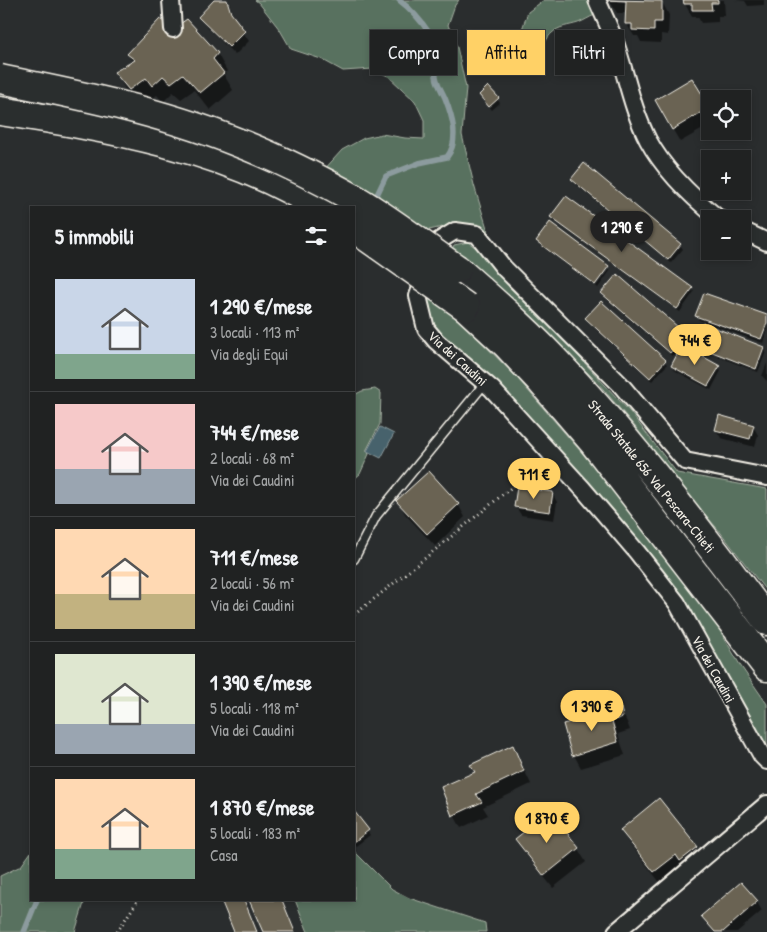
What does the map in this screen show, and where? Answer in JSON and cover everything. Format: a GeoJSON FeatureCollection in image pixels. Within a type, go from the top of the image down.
{"type":"FeatureCollection","features":[{"type":"Feature","properties":{"kind":"highway","name":"Strada Statale 656 Val Pescara-Chieti"},"geometry":{"type":"LineString","coordinates":[[0,79],[75,94],[157,116],[234,141],[304,172],[357,201],[457,269],[519,325],[560,366],[627,440],[767,621]]}},
{"type":"Feature","properties":{"kind":"highway"},"geometry":{"type":"LineString","coordinates":[[0,111],[80,123],[168,144],[246,169],[283,185],[318,206]]}},
{"type":"Feature","properties":{"kind":"highway","name":"Strada Statale 656 Val Pescara-Chieti"},"geometry":{"type":"LineString","coordinates":[[355,229],[466,307],[506,344],[539,379],[594,443],[767,667]]}},
{"type":"Feature","properties":{"kind":"street"},"geometry":{"type":"LineString","coordinates":[[171,0],[173,29]]}},
{"type":"Feature","properties":{"kind":"street"},"geometry":{"type":"LineString","coordinates":[[597,0],[648,139],[660,159],[681,184],[709,210]]}},
{"type":"Feature","properties":{"kind":"street","name":"Via dei Caudini"},"geometry":{"type":"LineString","coordinates":[[767,477],[685,461],[620,384],[504,268],[477,234],[456,231],[437,242],[418,296],[421,315],[426,329],[436,341],[485,383],[551,454],[637,552],[677,603],[762,756],[767,761]]}},
{"type":"Feature","properties":{"kind":"street"},"geometry":{"type":"LineString","coordinates":[[751,234],[767,242]]}},
{"type":"Feature","properties":{"kind":"street"},"geometry":{"type":"LineString","coordinates":[[616,932],[767,804]]}},
{"type":"Feature","properties":{"kind":"lane"},"geometry":{"type":"LineString","coordinates":[[355,557],[376,516],[485,383]]}},
{"type":"Feature","properties":{"kind":"path"},"geometry":{"type":"LineString","coordinates":[[355,614],[424,560],[551,454]]}},
{"type":"Feature","properties":{"kind":"path"},"geometry":{"type":"LineString","coordinates":[[117,932],[137,901]]}},
{"type":"Feature","properties":{"kind":"green space"},"geometry":{"type":"Polygon","coordinates":[[[255,0],[459,0],[455,5],[448,25],[450,30],[370,30],[370,69],[343,71],[321,59],[291,49],[280,30],[255,0]]]}},
{"type":"Feature","properties":{"kind":"green space"},"geometry":{"type":"Polygon","coordinates":[[[544,0],[589,0],[595,15],[555,30],[545,43],[545,30],[522,30],[528,12],[544,0]]]}},
{"type":"Feature","properties":{"kind":"green space"},"geometry":{"type":"Polygon","coordinates":[[[457,47],[466,88],[462,135],[489,235],[469,227],[447,226],[420,232],[323,171],[342,150],[364,138],[382,134],[424,139],[424,120],[415,101],[386,75],[457,75],[457,47]]]}},
{"type":"Feature","properties":{"kind":"green space"},"geometry":{"type":"Polygon","coordinates":[[[468,242],[483,253],[630,412],[677,473],[767,489],[767,592],[598,383],[562,347],[534,328],[451,251],[454,245],[468,242]]]}},
{"type":"Feature","properties":{"kind":"green space"},"geometry":{"type":"Polygon","coordinates":[[[414,287],[460,320],[519,380],[595,468],[668,560],[719,629],[740,665],[767,704],[767,753],[678,596],[426,329],[414,287]]]}},
{"type":"Feature","properties":{"kind":"green space"},"geometry":{"type":"Polygon","coordinates":[[[375,389],[381,393],[380,424],[366,451],[369,454],[360,474],[355,478],[355,394],[362,391],[375,389]]]}},
{"type":"Feature","properties":{"kind":"green space"},"geometry":{"type":"Polygon","coordinates":[[[355,852],[392,889],[409,898],[485,923],[486,932],[308,932],[295,901],[355,901],[355,852]]]}},
{"type":"Feature","properties":{"kind":"green space"},"geometry":{"type":"Polygon","coordinates":[[[30,853],[30,901],[85,901],[75,932],[0,932],[0,876],[21,866],[30,853]]]}},
{"type":"Feature","properties":{"kind":"water"},"geometry":{"type":"Polygon","coordinates":[[[380,427],[394,434],[381,458],[367,451],[380,427]]]}},
{"type":"Feature","properties":{"kind":"building"},"geometry":{"type":"Polygon","coordinates":[[[214,0],[227,0],[231,13],[245,31],[229,47],[198,17],[214,0]]]}},
{"type":"Feature","properties":{"kind":"building"},"geometry":{"type":"Polygon","coordinates":[[[608,0],[662,1],[662,22],[654,22],[654,31],[632,30],[632,24],[625,24],[626,1],[608,0]]]}},
{"type":"Feature","properties":{"kind":"building"},"geometry":{"type":"Polygon","coordinates":[[[683,0],[718,0],[718,3],[711,3],[712,10],[692,10],[692,4],[684,4],[683,0]]]}},
{"type":"Feature","properties":{"kind":"building"},"geometry":{"type":"Polygon","coordinates":[[[160,19],[173,29],[187,19],[218,53],[213,59],[224,73],[200,93],[183,74],[171,83],[163,76],[152,86],[146,78],[129,90],[114,72],[135,60],[127,54],[160,19]]]}},
{"type":"Feature","properties":{"kind":"building"},"geometry":{"type":"Polygon","coordinates":[[[692,78],[701,92],[701,112],[672,130],[655,100],[692,78]]]}},
{"type":"Feature","properties":{"kind":"building"},"geometry":{"type":"Polygon","coordinates":[[[488,86],[499,98],[489,107],[479,95],[488,86]]]}},
{"type":"Feature","properties":{"kind":"building"},"geometry":{"type":"Polygon","coordinates":[[[584,163],[681,244],[668,260],[571,179],[584,163]]]}},
{"type":"Feature","properties":{"kind":"building"},"geometry":{"type":"Polygon","coordinates":[[[566,196],[693,288],[677,309],[550,217],[566,196]]]}},
{"type":"Feature","properties":{"kind":"building"},"geometry":{"type":"Polygon","coordinates":[[[550,222],[609,266],[595,285],[536,241],[550,222]]]}},
{"type":"Feature","properties":{"kind":"building"},"geometry":{"type":"Polygon","coordinates":[[[617,274],[686,334],[670,353],[601,293],[617,274]]]}},
{"type":"Feature","properties":{"kind":"building"},"geometry":{"type":"Polygon","coordinates":[[[704,293],[767,315],[767,323],[761,339],[695,316],[704,293]]]}},
{"type":"Feature","properties":{"kind":"building"},"geometry":{"type":"Polygon","coordinates":[[[601,301],[666,360],[650,378],[585,318],[601,301]]]}},
{"type":"Feature","properties":{"kind":"building"},"geometry":{"type":"Polygon","coordinates":[[[703,323],[764,347],[756,369],[694,345],[703,323]]]}},
{"type":"Feature","properties":{"kind":"building"},"geometry":{"type":"Polygon","coordinates":[[[682,345],[720,366],[708,386],[671,366],[682,345]]]}},
{"type":"Feature","properties":{"kind":"building"},"geometry":{"type":"Polygon","coordinates":[[[719,415],[754,425],[750,439],[715,430],[719,415]]]}},
{"type":"Feature","properties":{"kind":"building"},"geometry":{"type":"Polygon","coordinates":[[[429,471],[459,504],[427,534],[396,501],[429,471]]]}},
{"type":"Feature","properties":{"kind":"building"},"geometry":{"type":"Polygon","coordinates":[[[517,487],[553,492],[550,512],[514,507],[517,487]]]}},
{"type":"Feature","properties":{"kind":"building"},"geometry":{"type":"Polygon","coordinates":[[[621,708],[623,717],[612,721],[618,742],[572,756],[563,724],[621,708]]]}},
{"type":"Feature","properties":{"kind":"building"},"geometry":{"type":"Polygon","coordinates":[[[513,745],[524,771],[476,794],[482,802],[452,816],[441,787],[475,772],[470,765],[513,745]]]}},
{"type":"Feature","properties":{"kind":"building"},"geometry":{"type":"Polygon","coordinates":[[[659,798],[698,847],[680,861],[676,855],[654,872],[620,830],[659,798]]]}},
{"type":"Feature","properties":{"kind":"building"},"geometry":{"type":"Polygon","coordinates":[[[550,811],[579,848],[544,876],[515,839],[550,811]]]}},
{"type":"Feature","properties":{"kind":"building"},"geometry":{"type":"Polygon","coordinates":[[[355,812],[369,830],[355,841],[355,812]]]}},
{"type":"Feature","properties":{"kind":"building"},"geometry":{"type":"Polygon","coordinates":[[[741,882],[758,901],[723,932],[715,932],[701,916],[741,882]]]}},
{"type":"Feature","properties":{"kind":"building"},"geometry":{"type":"Polygon","coordinates":[[[221,901],[244,901],[257,932],[234,932],[221,901]]]}},
{"type":"Feature","properties":{"kind":"building"},"geometry":{"type":"Polygon","coordinates":[[[249,901],[282,901],[295,932],[263,932],[249,901]]]}},
{"type":"Feature","properties":{"kind":"waterway"},"geometry":{"type":"LineString","coordinates":[[374,201],[386,176],[419,163],[447,157],[451,150],[454,136],[450,112],[438,85],[430,34],[420,20],[399,0]]}},
{"type":"Feature","properties":{"kind":"waterway"},"geometry":{"type":"LineString","coordinates":[[24,932],[37,901]]}}]}
